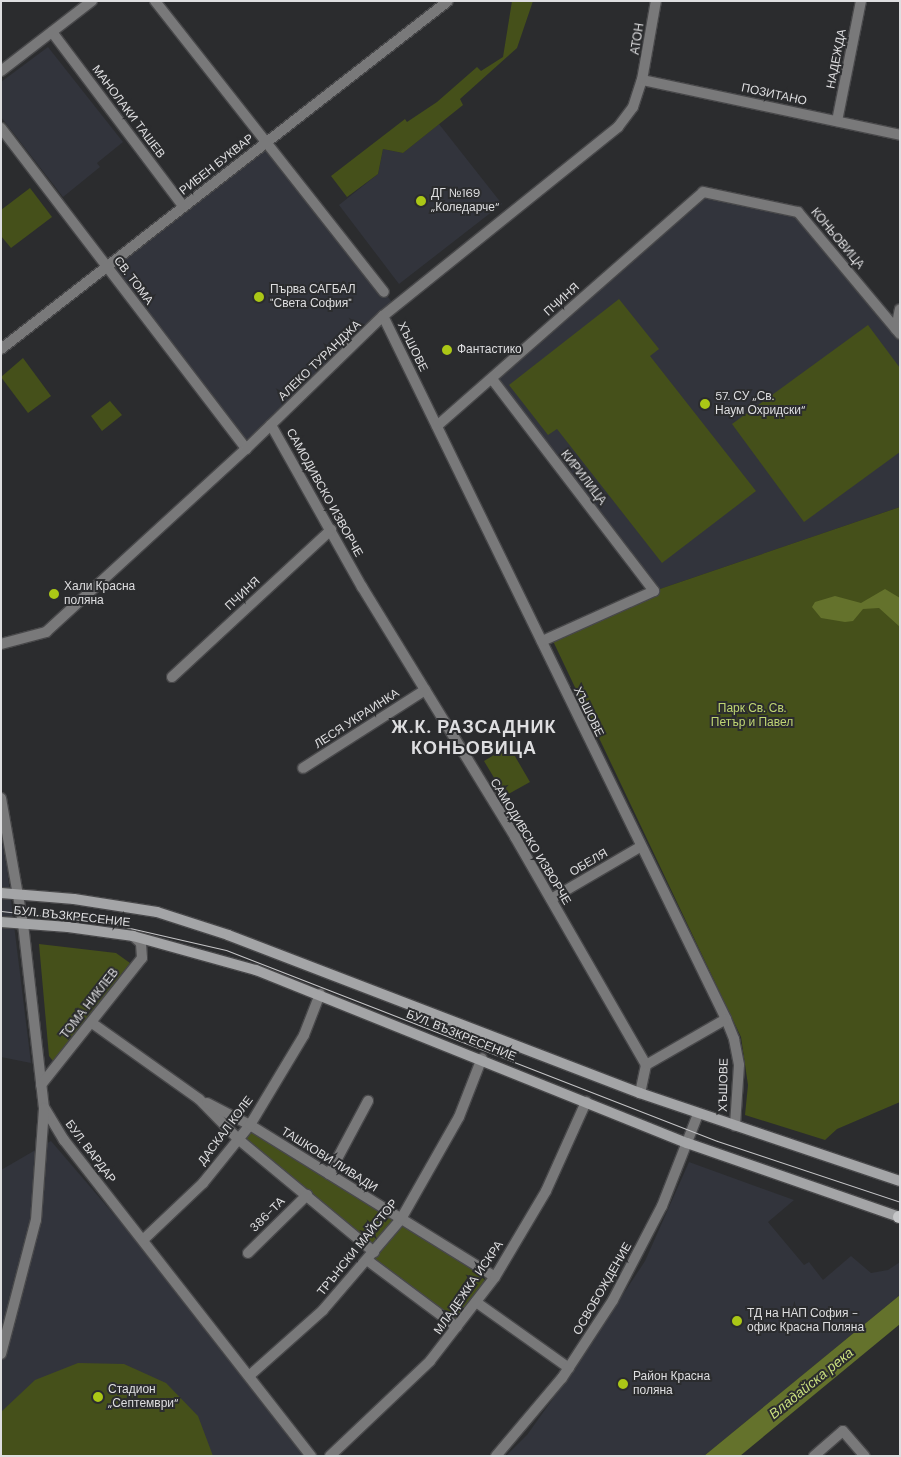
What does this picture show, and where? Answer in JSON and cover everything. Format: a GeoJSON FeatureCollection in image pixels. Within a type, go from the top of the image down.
{"type":"FeatureCollection","features":[{"type":"Feature","properties":{"kind":"main road","name":"БУЛ. ВЪЗКРЕСЕНИЕ"},"geometry":{"type":"LineString","coordinates":[[1,893],[118,904],[166,915],[228,935],[640,1093],[900,1181]]}},
{"type":"Feature","properties":{"kind":"main road","name":"БУЛ. ВЪЗКРЕСЕНИЕ"},"geometry":{"type":"LineString","coordinates":[[1,922],[133,936],[220,958],[320,994],[482,1058],[687,1143],[900,1217]]}},
{"type":"Feature","properties":{"kind":"street"},"geometry":{"type":"LineString","coordinates":[[1,71],[92,1]]}},
{"type":"Feature","properties":{"kind":"street"},"geometry":{"type":"LineString","coordinates":[[155,1],[268,142],[384,292]]}},
{"type":"Feature","properties":{"kind":"street","name":"РИБЕН БУКВАР"},"geometry":{"type":"LineString","coordinates":[[1,349],[448,1]]}},
{"type":"Feature","properties":{"kind":"street","name":"АТОН"},"geometry":{"type":"LineString","coordinates":[[642,80],[656,1]]}},
{"type":"Feature","properties":{"kind":"street","name":"НАДЕЖДА"},"geometry":{"type":"LineString","coordinates":[[837,121],[861,1]]}},
{"type":"Feature","properties":{"kind":"street","name":"МАНОЛАКИ ТАШЕВ"},"geometry":{"type":"LineString","coordinates":[[52,32],[184,207]]}},
{"type":"Feature","properties":{"kind":"street","name":"ПОЗИТАНО"},"geometry":{"type":"LineString","coordinates":[[642,80],[900,136]]}},
{"type":"Feature","properties":{"kind":"street","name":"АЛЕКО ТУРАНДЖА"},"geometry":{"type":"LineString","coordinates":[[1,644],[46,632],[246,449],[383,316],[609,136],[630,112],[642,80]]}},
{"type":"Feature","properties":{"kind":"street","name":"СВ. ТОМА"},"geometry":{"type":"LineString","coordinates":[[1,128],[246,449]]}},
{"type":"Feature","properties":{"kind":"street","name":"КОНЬОВИЦА"},"geometry":{"type":"LineString","coordinates":[[703,192],[798,212],[898,331]]}},
{"type":"Feature","properties":{"kind":"street","name":"ПЧИНЯ"},"geometry":{"type":"LineString","coordinates":[[437,426],[492,380],[703,192]]}},
{"type":"Feature","properties":{"kind":"street"},"geometry":{"type":"LineString","coordinates":[[898,331],[900,309]]}},
{"type":"Feature","properties":{"kind":"street","name":"ХЪШОВЕ"},"geometry":{"type":"LineString","coordinates":[[383,316],[542,641],[640,847],[726,1019],[734,1039],[739,1064],[735,1126]]}},
{"type":"Feature","properties":{"kind":"street","name":"КИРИЛИЦА"},"geometry":{"type":"LineString","coordinates":[[492,380],[654,591],[542,641]]}},
{"type":"Feature","properties":{"kind":"street","name":"САМОДИВСКО ИЗВОРЧЕ"},"geometry":{"type":"LineString","coordinates":[[271,425],[424,690],[551,899],[646,1065]]}},
{"type":"Feature","properties":{"kind":"street","name":"ПЧИНЯ"},"geometry":{"type":"LineString","coordinates":[[172,677],[331,530]]}},
{"type":"Feature","properties":{"kind":"street","name":"ЛЕСЯ УКРАИНКА"},"geometry":{"type":"LineString","coordinates":[[303,768],[424,690]]}},
{"type":"Feature","properties":{"kind":"street","name":"БУЛ. ВАРДАР"},"geometry":{"type":"LineString","coordinates":[[1,798],[23,924],[44,1107],[64,1140],[311,1456]]}},
{"type":"Feature","properties":{"kind":"street","name":"ОБЕЛЯ"},"geometry":{"type":"LineString","coordinates":[[551,899],[640,847]]}},
{"type":"Feature","properties":{"kind":"street","name":"ТОМА НИКЛЕВ"},"geometry":{"type":"LineString","coordinates":[[41,1085],[142,958],[141,943],[133,936]]}},
{"type":"Feature","properties":{"kind":"street","name":"ДАСКАЛ КОЛЕ"},"geometry":{"type":"LineString","coordinates":[[143,1240],[203,1183],[250,1125],[304,1035],[320,994]]}},
{"type":"Feature","properties":{"kind":"street"},"geometry":{"type":"LineString","coordinates":[[640,1093],[646,1065],[726,1019]]}},
{"type":"Feature","properties":{"kind":"street","name":"ТАШКОВИ ЛИВАДИ"},"geometry":{"type":"LineString","coordinates":[[92,1023],[199,1099],[250,1125],[495,1277]]}},
{"type":"Feature","properties":{"kind":"street","name":"ТРЪНСКИ МАЙСТОР"},"geometry":{"type":"LineString","coordinates":[[248,1376],[323,1310],[401,1219],[458,1118],[482,1058]]}},
{"type":"Feature","properties":{"kind":"street","name":"ТАШКОВИ ЛИВАДИ"},"geometry":{"type":"LineString","coordinates":[[199,1099],[238,1138],[307,1194],[371,1256],[457,1327]]}},
{"type":"Feature","properties":{"kind":"street"},"geometry":{"type":"LineString","coordinates":[[329,1174],[368,1101]]}},
{"type":"Feature","properties":{"kind":"street","name":"МЛАДЕЖКА ИСКРА"},"geometry":{"type":"LineString","coordinates":[[330,1456],[395,1397],[457,1327],[495,1277],[546,1191],[586,1102]]}},
{"type":"Feature","properties":{"kind":"street"},"geometry":{"type":"LineString","coordinates":[[1,1354],[36,1220],[44,1107]]}},
{"type":"Feature","properties":{"kind":"street","name":"ОСВОБОЖДЕНИЕ"},"geometry":{"type":"LineString","coordinates":[[496,1456],[569,1368],[613,1300],[647,1237],[698,1114]]}},
{"type":"Feature","properties":{"kind":"street","name":"386-ТА"},"geometry":{"type":"LineString","coordinates":[[248,1253],[307,1194]]}},
{"type":"Feature","properties":{"kind":"street"},"geometry":{"type":"LineString","coordinates":[[476,1302],[569,1368]]}},
{"type":"Feature","properties":{"kind":"street"},"geometry":{"type":"LineString","coordinates":[[814,1456],[843,1431],[866,1456]]}},
{"type":"Feature","properties":{"kind":"shaded area"},"geometry":{"type":"Polygon","coordinates":[[[48,47],[123,142],[97,163],[100,167],[63,197],[1,117],[1,82],[48,47]]]}},
{"type":"Feature","properties":{"kind":"shaded area","name":"ДГ №169 „Коледарче“"},"geometry":{"type":"Polygon","coordinates":[[[439,124],[502,204],[399,284],[339,205],[378,174],[383,149],[403,153],[439,124]]]}},
{"type":"Feature","properties":{"kind":"shaded area","name":"Първа САГБАЛ \"Света София\""},"geometry":{"type":"Polygon","coordinates":[[[268,142],[395,306],[246,449],[107,267],[268,142]]]}},
{"type":"Feature","properties":{"kind":"shaded area","name":"57. СУ „Св. Наум Охридски“"},"geometry":{"type":"Polygon","coordinates":[[[703,192],[798,212],[900,334],[900,507],[654,591],[492,380],[703,192]]]}},
{"type":"Feature","properties":{"kind":"shaded area"},"geometry":{"type":"Polygon","coordinates":[[[1,834],[7,868],[31,1063],[1,1057],[1,834]]]}},
{"type":"Feature","properties":{"kind":"shaded area"},"geometry":{"type":"Polygon","coordinates":[[[51,1141],[140,1245],[305,1456],[1,1456],[1,1170],[51,1141]]]}},
{"type":"Feature","properties":{"kind":"shaded area"},"geometry":{"type":"Polygon","coordinates":[[[689,1162],[794,1200],[768,1222],[804,1265],[809,1262],[823,1280],[851,1256],[871,1273],[888,1270],[900,1262],[900,1295],[704,1456],[506,1456],[527,1435],[572,1372],[645,1261],[689,1162]]]}},
{"type":"Feature","properties":{"kind":"green space"},"geometry":{"type":"Polygon","coordinates":[[[512,1],[533,1],[517,48],[460,99],[463,105],[403,153],[383,149],[378,174],[347,197],[331,176],[405,119],[407,122],[437,102],[477,67],[481,71],[503,57],[512,1]]]}},
{"type":"Feature","properties":{"kind":"green space"},"geometry":{"type":"Polygon","coordinates":[[[30,188],[52,217],[11,248],[1,236],[1,210],[30,188]]]}},
{"type":"Feature","properties":{"kind":"green space"},"geometry":{"type":"Polygon","coordinates":[[[619,299],[659,349],[650,356],[756,491],[662,563],[557,429],[548,435],[509,385],[619,299]]]}},
{"type":"Feature","properties":{"kind":"green space"},"geometry":{"type":"Polygon","coordinates":[[[868,325],[900,368],[900,452],[804,522],[732,424],[868,325]]]}},
{"type":"Feature","properties":{"kind":"green space"},"geometry":{"type":"Polygon","coordinates":[[[23,358],[51,396],[28,413],[1,377],[23,358]]]}},
{"type":"Feature","properties":{"kind":"green space"},"geometry":{"type":"Polygon","coordinates":[[[110,401],[122,415],[102,431],[91,416],[110,401]]]}},
{"type":"Feature","properties":{"kind":"green space","name":"Парк Св. Св. Петър и Павел"},"geometry":{"type":"Polygon","coordinates":[[[900,507],[900,1102],[837,1129],[825,1140],[745,1115],[748,1085],[741,1037],[553,641],[658,594],[654,591],[900,507]]]}},
{"type":"Feature","properties":{"kind":"green space"},"geometry":{"type":"Polygon","coordinates":[[[509,746],[530,782],[505,796],[484,761],[509,746]]]}},
{"type":"Feature","properties":{"kind":"green space"},"geometry":{"type":"Polygon","coordinates":[[[39,944],[116,953],[130,963],[53,1061],[49,1056],[39,944]]]}},
{"type":"Feature","properties":{"kind":"green space"},"geometry":{"type":"Polygon","coordinates":[[[250,1127],[399,1220],[374,1250],[240,1139],[250,1127]]]}},
{"type":"Feature","properties":{"kind":"green space"},"geometry":{"type":"Polygon","coordinates":[[[401,1219],[495,1277],[457,1327],[367,1260],[401,1219]]]}},
{"type":"Feature","properties":{"kind":"green space","name":"Стадион „Септември“"},"geometry":{"type":"Polygon","coordinates":[[[78,1363],[124,1364],[166,1383],[198,1416],[213,1456],[1,1456],[1,1412],[35,1380],[78,1363]]]}},
{"type":"Feature","properties":{"kind":"water"},"geometry":{"type":"Polygon","coordinates":[[[885,589],[900,598],[900,627],[879,608],[863,609],[853,621],[845,622],[821,618],[812,607],[815,602],[835,596],[861,603],[885,589]]]}},
{"type":"Feature","properties":{"kind":"water","name":"Владайска река"},"geometry":{"type":"Polygon","coordinates":[[[900,1295],[900,1324],[740,1456],[704,1456],[900,1295]]]}},
{"type":"Feature","properties":{"kind":"tram line"},"geometry":{"type":"LineString","coordinates":[[1,911],[108,923],[226,950],[717,1141],[900,1202]]}},
{"type":"Feature","properties":{"kind":"place","name":"ДГ №169 „Коледарче“"},"geometry":{"type":"Point","coordinates":[421,201]}},
{"type":"Feature","properties":{"kind":"place","name":"Първа САГБАЛ \"Света София\""},"geometry":{"type":"Point","coordinates":[259,297]}},
{"type":"Feature","properties":{"kind":"place","name":"Фантастико"},"geometry":{"type":"Point","coordinates":[447,350]}},
{"type":"Feature","properties":{"kind":"place","name":"57. СУ „Св. Наум Охридски“"},"geometry":{"type":"Point","coordinates":[705,404]}},
{"type":"Feature","properties":{"kind":"place","name":"Хали Красна поляна"},"geometry":{"type":"Point","coordinates":[54,594]}},
{"type":"Feature","properties":{"kind":"place","name":"ТД на НАП София - офис Красна Поляна"},"geometry":{"type":"Point","coordinates":[737,1321]}},
{"type":"Feature","properties":{"kind":"place","name":"Район Красна поляна"},"geometry":{"type":"Point","coordinates":[623,1384]}},
{"type":"Feature","properties":{"kind":"place","name":"Стадион „Септември“"},"geometry":{"type":"Point","coordinates":[98,1397]}},
{"type":"Feature","properties":{"kind":"district","name":"Ж.К. РАЗСАДНИК КОНЬОВИЦА"},"geometry":{"type":"Point","coordinates":[474,738]}}]}
